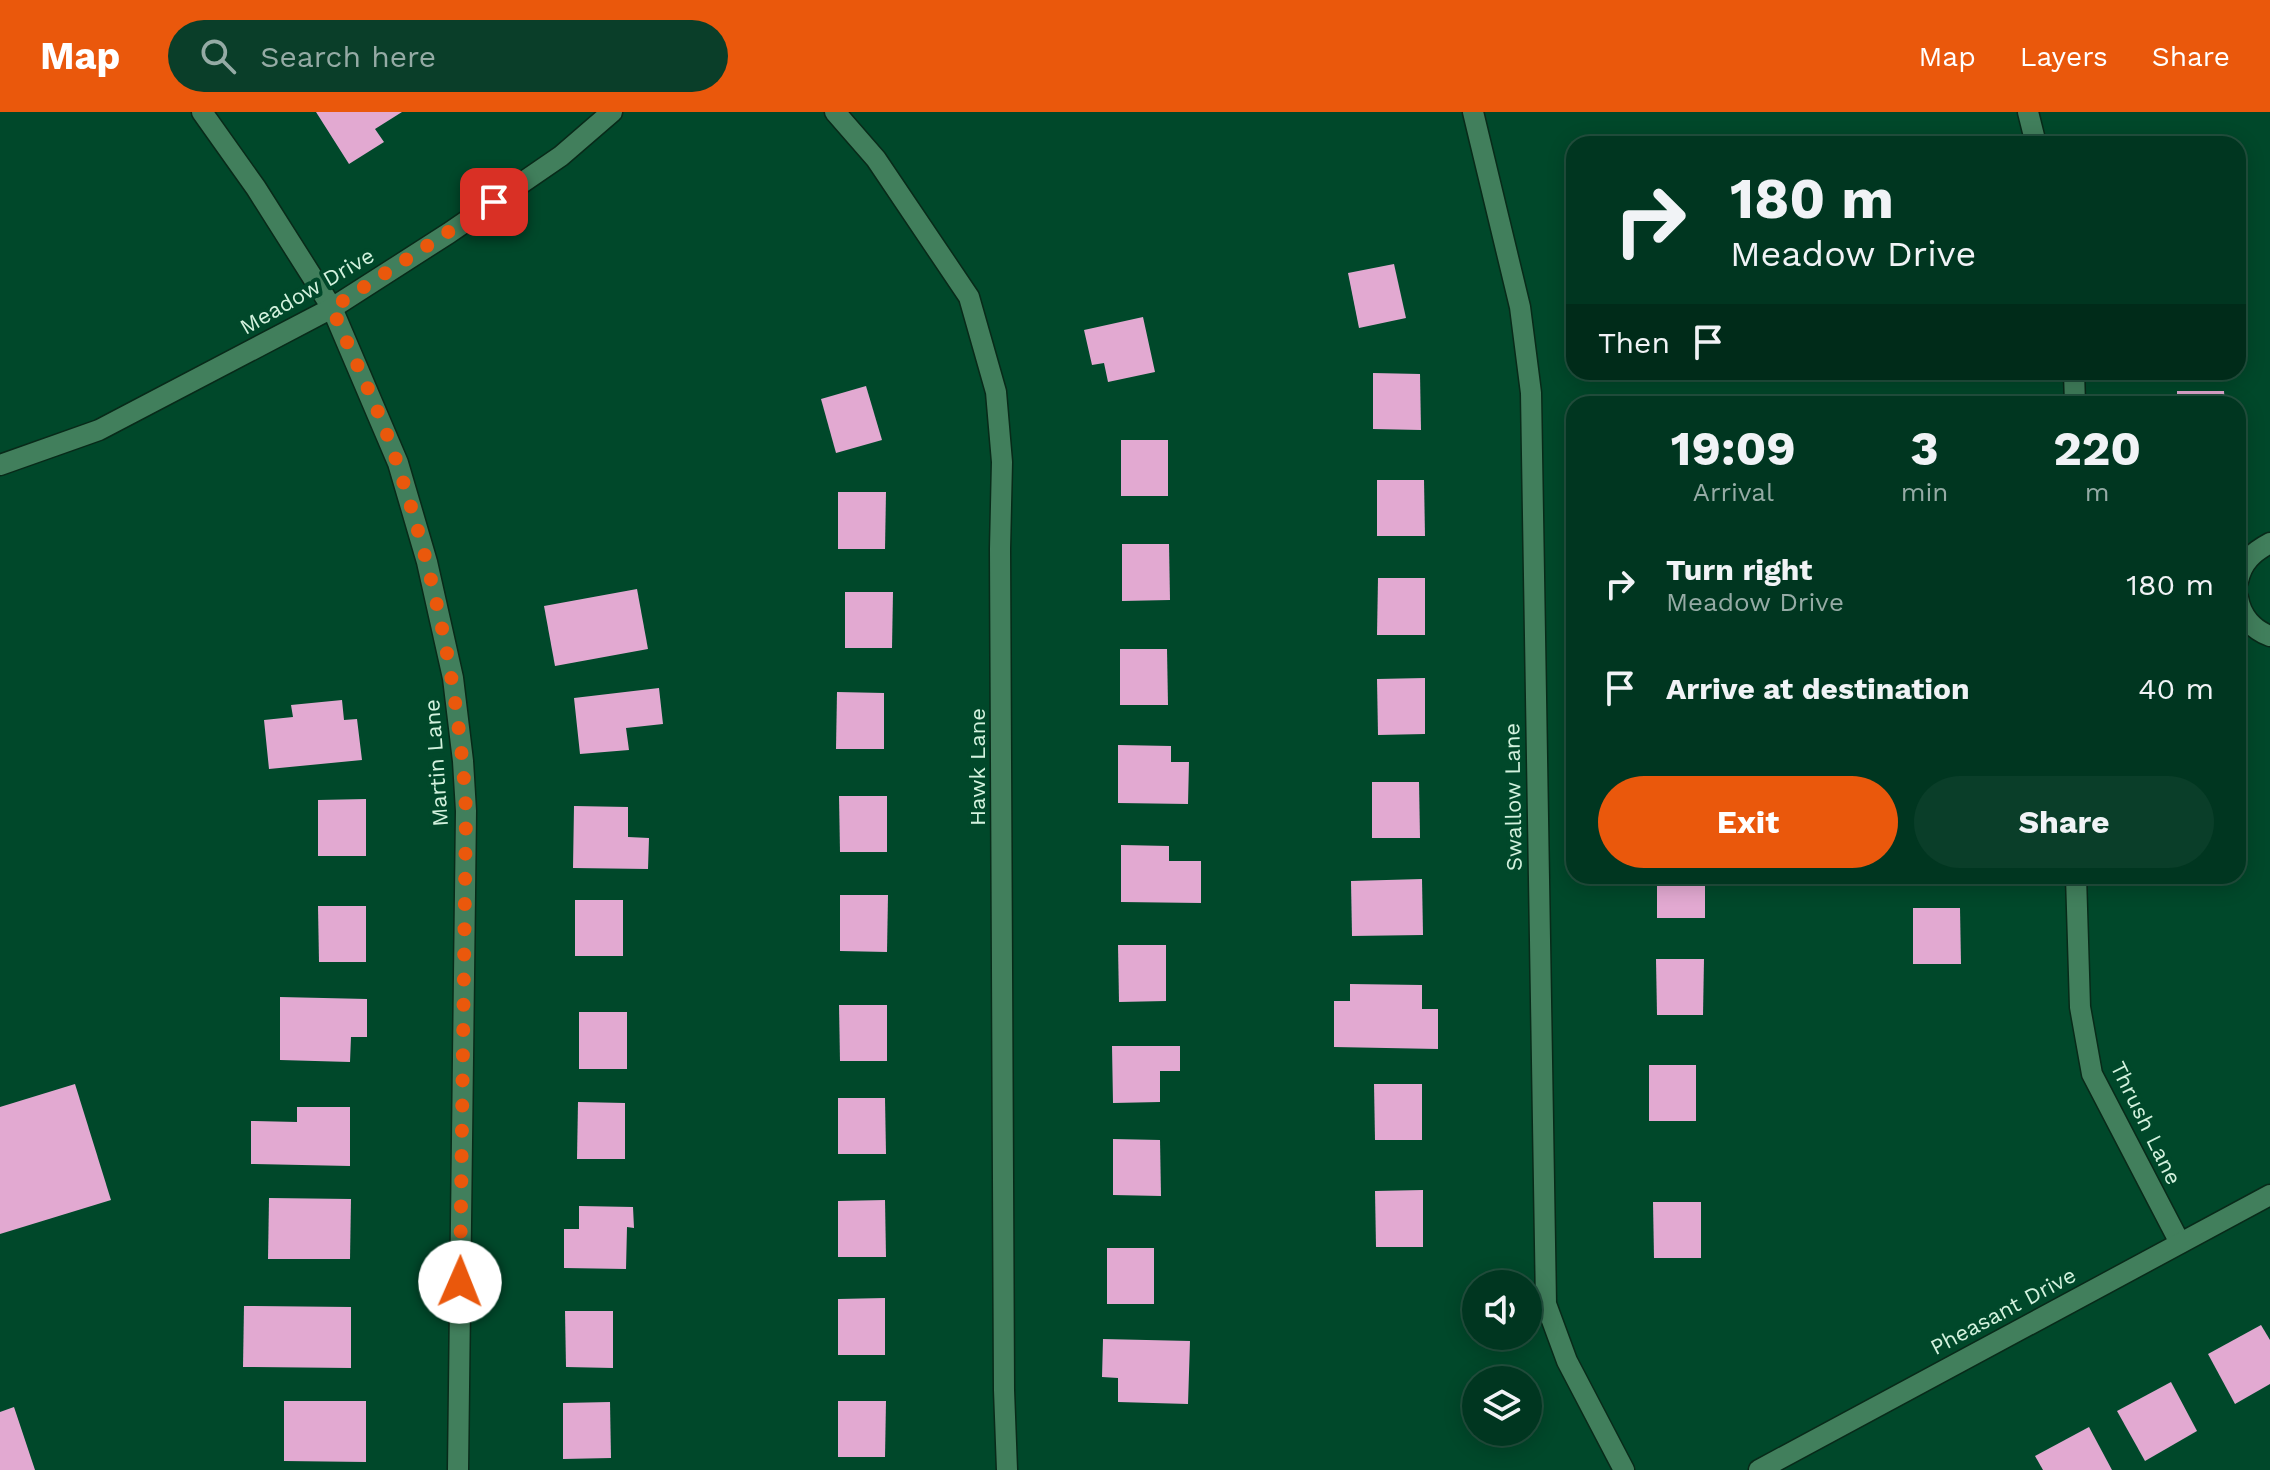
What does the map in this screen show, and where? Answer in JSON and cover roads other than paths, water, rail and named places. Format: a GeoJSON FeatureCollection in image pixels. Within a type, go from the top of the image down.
{"type":"FeatureCollection","features":[{"type":"Feature","properties":{"kind":"street","name":"Martin Lane"},"geometry":{"type":"LineString","coordinates":[[202,112],[256,188],[332,308],[398,463],[419,534],[453,678],[466,811],[458,1470]]}},
{"type":"Feature","properties":{"kind":"street","name":"Meadow Drive"},"geometry":{"type":"LineString","coordinates":[[0,465],[99,430],[332,308],[561,156],[612,112]]}},
{"type":"Feature","properties":{"kind":"street","name":"Hawk Lane"},"geometry":{"type":"LineString","coordinates":[[835,112],[876,159],[969,297],[996,392],[1002,462],[1004,1390],[1007,1470]]}},
{"type":"Feature","properties":{"kind":"street","name":"Swallow Lane"},"geometry":{"type":"LineString","coordinates":[[1473,112],[1520,307],[1531,393],[1546,1304],[1567,1361],[1624,1470]]}},
{"type":"Feature","properties":{"kind":"street"},"geometry":{"type":"LineString","coordinates":[[2028,112],[2034,136]]}},
{"type":"Feature","properties":{"kind":"street"},"geometry":{"type":"LineString","coordinates":[[2246,560],[2270,543]]}},
{"type":"Feature","properties":{"kind":"street"},"geometry":{"type":"LineString","coordinates":[[2246,617],[2262,633],[2270,636]]}},
{"type":"Feature","properties":{"kind":"street","name":"Thrush Lane"},"geometry":{"type":"LineString","coordinates":[[2076,884],[2080,1007],[2092,1074],[2180,1243]]}},
{"type":"Feature","properties":{"kind":"street","name":"Pheasant Drive"},"geometry":{"type":"LineString","coordinates":[[1759,1470],[2270,1195]]}}]}
